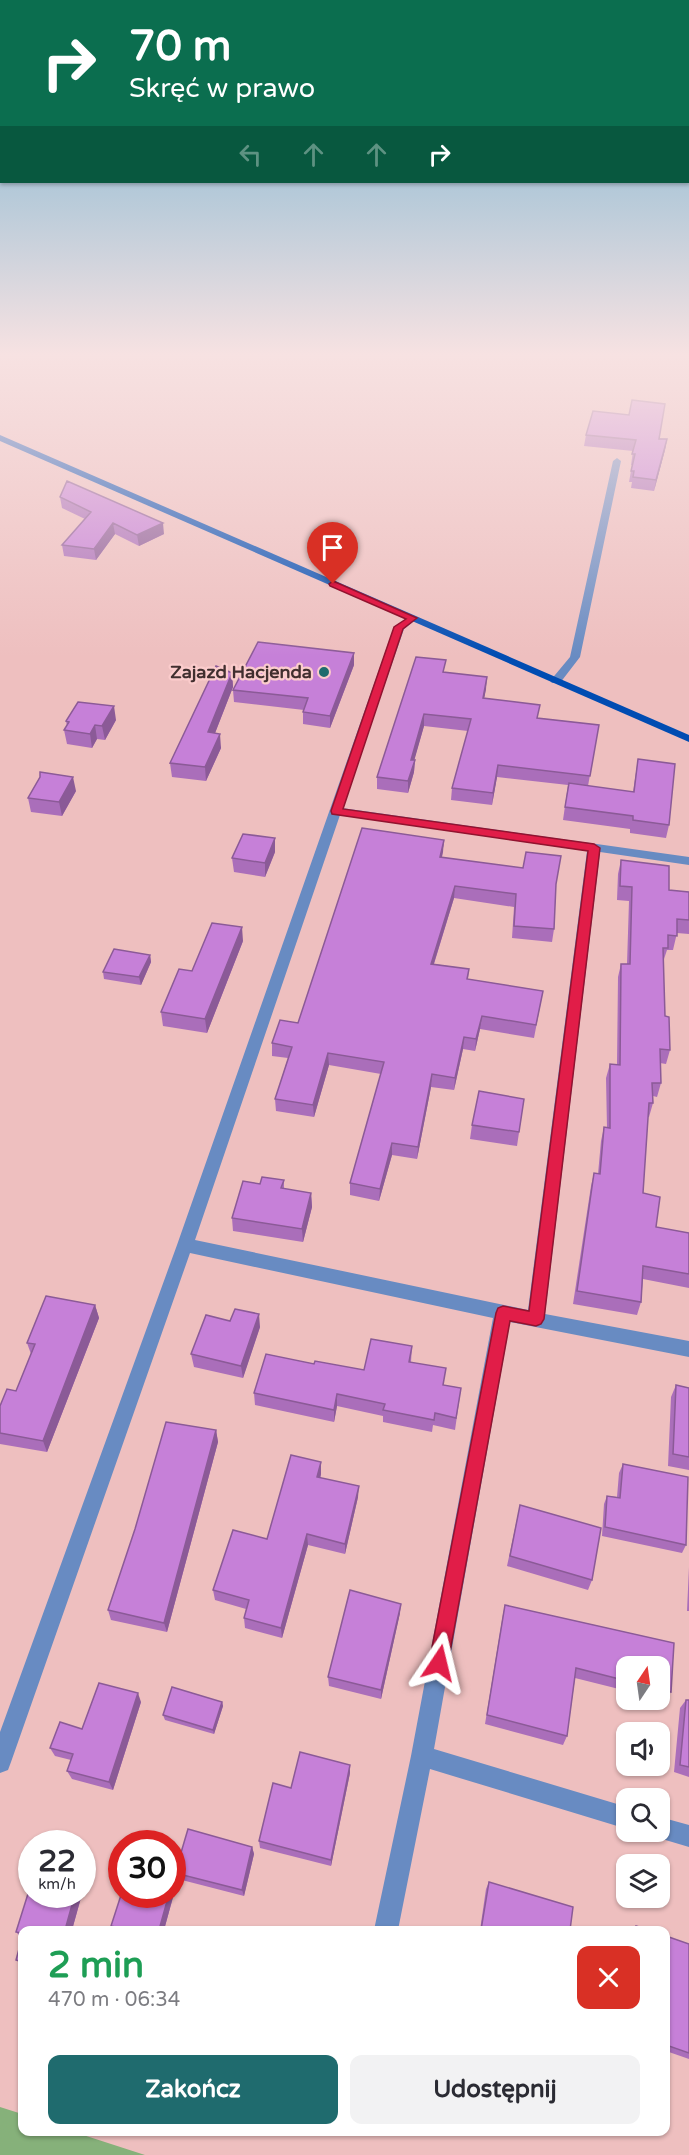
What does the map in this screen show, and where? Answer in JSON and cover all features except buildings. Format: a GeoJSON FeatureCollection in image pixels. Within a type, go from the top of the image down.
{"type":"FeatureCollection","features":[{"type":"Feature","properties":{"kind":"main road"},"geometry":{"type":"LineString","coordinates":[[43,457],[689,739]]}},
{"type":"Feature","properties":{"kind":"street"},"geometry":{"type":"LineString","coordinates":[[556,681],[575,657],[616,461]]}},
{"type":"Feature","properties":{"kind":"street"},"geometry":{"type":"LineString","coordinates":[[0,1762],[185,1245],[399,627],[413,618]]}},
{"type":"Feature","properties":{"kind":"street"},"geometry":{"type":"LineString","coordinates":[[336,811],[689,861]]}},
{"type":"Feature","properties":{"kind":"street"},"geometry":{"type":"LineString","coordinates":[[536,1319],[594,848]]}},
{"type":"Feature","properties":{"kind":"street"},"geometry":{"type":"LineString","coordinates":[[185,1245],[503,1313],[689,1349]]}},
{"type":"Feature","properties":{"kind":"street"},"geometry":{"type":"LineString","coordinates":[[387,1926],[422,1756],[503,1313]]}},
{"type":"Feature","properties":{"kind":"street"},"geometry":{"type":"LineString","coordinates":[[422,1756],[616,1815]]}},
{"type":"Feature","properties":{"kind":"street"},"geometry":{"type":"LineString","coordinates":[[670,1831],[689,1836]]}},
{"type":"Feature","properties":{"kind":"green space"},"geometry":{"type":"Polygon","coordinates":[[[0,2107],[18,2113],[18,2136],[86,2136],[145,2155],[0,2155],[0,2107]]]}},
{"type":"Feature","properties":{"kind":"place","name":"Zajazd Hacjenda"},"geometry":{"type":"Point","coordinates":[324,672]}},
{"type":"Feature","properties":{"kind":"route"},"geometry":{"type":"LineString","coordinates":[[333,584],[413,618],[399,627],[336,811],[594,848],[536,1319],[503,1313],[439,1663]]}}]}
